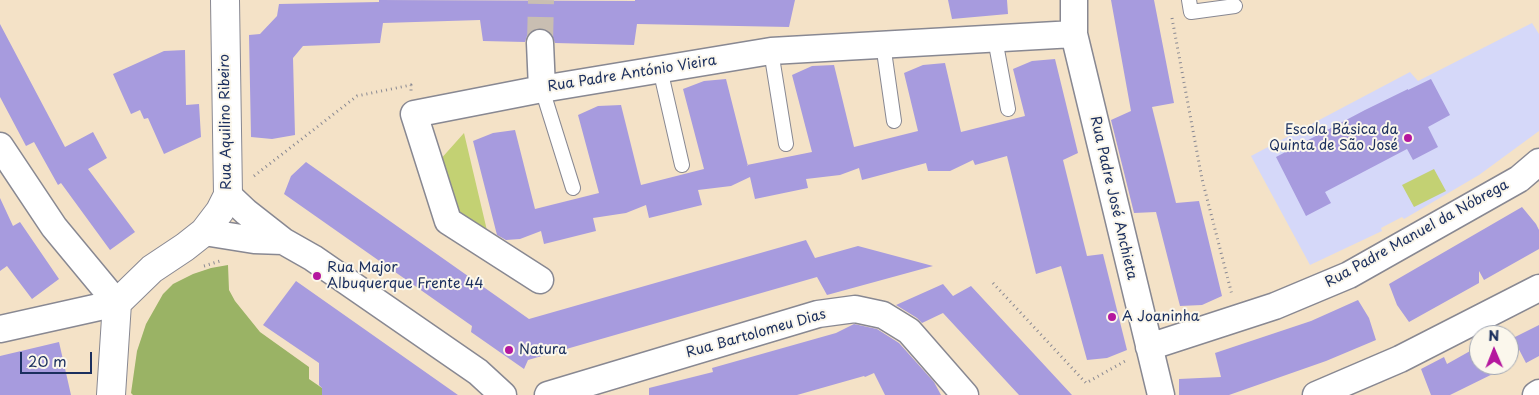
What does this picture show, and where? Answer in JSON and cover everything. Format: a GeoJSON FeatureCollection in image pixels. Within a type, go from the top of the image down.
{"type":"FeatureCollection","features":[{"type":"Feature","properties":{"kind":"street","name":"Rua Aquilino Ribeiro"},"geometry":{"type":"LineString","coordinates":[[117,303],[152,269],[204,232],[238,188],[225,0]]}},
{"type":"Feature","properties":{"kind":"street","name":"Rua Padre José Anchieta"},"geometry":{"type":"LineString","coordinates":[[1074,0],[1074,34],[1161,395]]}},
{"type":"Feature","properties":{"kind":"street","name":"Rua Padre António Vieira"},"geometry":{"type":"LineString","coordinates":[[414,114],[542,89],[771,51],[1074,34]]}},
{"type":"Feature","properties":{"kind":"street"},"geometry":{"type":"LineString","coordinates":[[540,42],[542,89]]}},
{"type":"Feature","properties":{"kind":"street"},"geometry":{"type":"LineString","coordinates":[[414,114],[448,221],[540,280]]}},
{"type":"Feature","properties":{"kind":"street"},"geometry":{"type":"LineString","coordinates":[[0,146],[54,227],[117,303],[111,395]]}},
{"type":"Feature","properties":{"kind":"street","name":"Rua Padre Manuel da Nóbrega"},"geometry":{"type":"LineString","coordinates":[[1149,347],[1275,306],[1349,275],[1519,179],[1539,162]]}},
{"type":"Feature","properties":{"kind":"street"},"geometry":{"type":"LineString","coordinates":[[238,188],[246,212],[283,241],[313,258],[478,372],[503,395]]}},
{"type":"Feature","properties":{"kind":"street"},"geometry":{"type":"LineString","coordinates":[[204,232],[283,241]]}},
{"type":"Feature","properties":{"kind":"street"},"geometry":{"type":"LineString","coordinates":[[1316,395],[1400,359],[1539,288]]}},
{"type":"Feature","properties":{"kind":"street"},"geometry":{"type":"LineString","coordinates":[[0,329],[117,303]]}},
{"type":"Feature","properties":{"kind":"street","name":"Rua Bartolomeu Dias"},"geometry":{"type":"LineString","coordinates":[[548,395],[818,314],[855,309],[882,315],[909,331],[964,395]]}},
{"type":"Feature","properties":{"kind":"lane"},"geometry":{"type":"LineString","coordinates":[[1189,0],[1191,12],[1236,6]]}},
{"type":"Feature","properties":{"kind":"lane"},"geometry":{"type":"LineString","coordinates":[[995,39],[1008,109]]}},
{"type":"Feature","properties":{"kind":"lane"},"geometry":{"type":"LineString","coordinates":[[883,44],[894,121]]}},
{"type":"Feature","properties":{"kind":"lane"},"geometry":{"type":"LineString","coordinates":[[771,51],[786,144]]}},
{"type":"Feature","properties":{"kind":"lane"},"geometry":{"type":"LineString","coordinates":[[660,69],[682,165]]}},
{"type":"Feature","properties":{"kind":"lane"},"geometry":{"type":"LineString","coordinates":[[542,89],[573,188]]}},
{"type":"Feature","properties":{"kind":"path"},"geometry":{"type":"LineString","coordinates":[[1170,9],[1202,179],[1238,318]]}},
{"type":"Feature","properties":{"kind":"path"},"geometry":{"type":"LineString","coordinates":[[238,188],[357,96],[410,85],[414,114]]}},
{"type":"Feature","properties":{"kind":"path"},"geometry":{"type":"LineString","coordinates":[[993,283],[1086,383],[1149,347]]}},
{"type":"Feature","properties":{"kind":"shaded area","name":"Escola Básica da Quinta de São José"},"geometry":{"type":"Polygon","coordinates":[[[1532,23],[1539,34],[1539,131],[1479,175],[1404,219],[1402,217],[1381,228],[1382,231],[1310,265],[1251,156],[1410,72],[1418,81],[1532,23]]]}},
{"type":"Feature","properties":{"kind":"green space"},"geometry":{"type":"Polygon","coordinates":[[[464,133],[489,239],[448,203],[439,161],[464,133]]]}},
{"type":"Feature","properties":{"kind":"green space"},"geometry":{"type":"Polygon","coordinates":[[[1434,169],[1446,191],[1414,207],[1402,185],[1434,169]]]}},
{"type":"Feature","properties":{"kind":"green space"},"geometry":{"type":"Polygon","coordinates":[[[228,265],[229,290],[235,301],[260,332],[309,367],[309,379],[322,388],[322,395],[133,395],[131,393],[137,351],[146,324],[163,294],[173,284],[193,274],[228,265]]]}},
{"type":"Feature","properties":{"kind":"building"},"geometry":{"type":"Polygon","coordinates":[[[379,0],[795,0],[789,27],[637,24],[634,45],[555,43],[552,35],[540,28],[532,31],[527,36],[525,42],[483,41],[480,20],[383,23],[380,43],[303,46],[293,58],[295,135],[272,139],[251,137],[249,35],[260,34],[277,16],[279,4],[379,2],[379,0]]]}},
{"type":"Feature","properties":{"kind":"building"},"geometry":{"type":"Polygon","coordinates":[[[948,0],[1007,0],[1008,14],[952,19],[948,0]]]}},
{"type":"Feature","properties":{"kind":"building"},"geometry":{"type":"Polygon","coordinates":[[[1111,0],[1154,0],[1174,103],[1152,107],[1176,203],[1199,201],[1222,296],[1202,305],[1180,306],[1156,212],[1134,213],[1111,120],[1131,111],[1111,0]]]}},
{"type":"Feature","properties":{"kind":"building"},"geometry":{"type":"Polygon","coordinates":[[[0,24],[65,147],[93,132],[107,158],[88,169],[135,232],[110,250],[61,183],[58,185],[34,142],[26,146],[0,97],[0,24]]]}},
{"type":"Feature","properties":{"kind":"building"},"geometry":{"type":"Polygon","coordinates":[[[185,50],[186,105],[199,104],[201,137],[164,154],[148,118],[144,119],[140,110],[131,114],[113,74],[164,51],[185,50]]]}},
{"type":"Feature","properties":{"kind":"building"},"geometry":{"type":"Polygon","coordinates":[[[1055,59],[1078,153],[1063,160],[1087,256],[1103,254],[1127,350],[1107,358],[1087,360],[1061,266],[1036,274],[1007,156],[975,165],[973,160],[950,171],[928,171],[926,163],[862,180],[859,168],[840,175],[806,179],[808,188],[755,199],[750,177],[731,186],[698,190],[702,205],[649,218],[646,205],[626,213],[593,218],[596,231],[544,244],[541,231],[520,239],[506,240],[497,235],[473,141],[493,133],[515,130],[535,209],[599,193],[578,115],[598,106],[621,105],[641,185],[704,169],[683,89],[704,81],[726,79],[748,165],[812,152],[792,75],[812,66],[834,65],[854,147],[918,131],[904,73],[923,65],[945,63],[961,132],[1025,116],[1013,69],[1032,61],[1055,59]]]}},
{"type":"Feature","properties":{"kind":"building"},"geometry":{"type":"Polygon","coordinates":[[[1431,79],[1450,115],[1428,127],[1438,147],[1413,160],[1407,149],[1325,192],[1331,203],[1306,216],[1276,157],[1365,110],[1431,79]]]}},
{"type":"Feature","properties":{"kind":"building"},"geometry":{"type":"Polygon","coordinates":[[[306,162],[529,319],[806,240],[815,258],[858,246],[933,266],[827,295],[817,277],[528,360],[524,369],[471,332],[472,326],[284,194],[291,176],[306,162]]]}},
{"type":"Feature","properties":{"kind":"building"},"geometry":{"type":"Polygon","coordinates":[[[0,198],[13,226],[20,222],[59,279],[32,299],[7,266],[0,271],[0,198]]]}},
{"type":"Feature","properties":{"kind":"building"},"geometry":{"type":"Polygon","coordinates":[[[1522,207],[1539,230],[1539,249],[1484,280],[1479,271],[1479,283],[1409,322],[1397,305],[1389,284],[1522,207]]]}},
{"type":"Feature","properties":{"kind":"building"},"geometry":{"type":"Polygon","coordinates":[[[296,281],[458,395],[322,395],[322,388],[319,385],[319,363],[263,325],[296,281]]]}},
{"type":"Feature","properties":{"kind":"building"},"geometry":{"type":"Polygon","coordinates":[[[943,284],[953,296],[971,286],[1072,395],[1019,395],[943,313],[922,323],[896,305],[943,284]]]}},
{"type":"Feature","properties":{"kind":"building"},"geometry":{"type":"Polygon","coordinates":[[[1358,300],[1369,318],[1376,340],[1326,361],[1229,395],[1179,395],[1179,379],[1221,377],[1215,353],[1311,321],[1358,300]]]}},
{"type":"Feature","properties":{"kind":"building"},"geometry":{"type":"Polygon","coordinates":[[[854,324],[877,329],[899,343],[934,382],[941,395],[885,395],[874,373],[797,395],[649,395],[649,388],[713,372],[712,368],[836,333],[854,324]]]}},
{"type":"Feature","properties":{"kind":"building"},"geometry":{"type":"Polygon","coordinates":[[[1539,325],[1539,356],[1526,363],[1519,350],[1519,335],[1539,325]]]}},
{"type":"Feature","properties":{"kind":"building"},"geometry":{"type":"Polygon","coordinates":[[[59,342],[71,395],[0,395],[0,356],[59,342]]]}},
{"type":"Feature","properties":{"kind":"building"},"geometry":{"type":"Polygon","coordinates":[[[1469,352],[1469,375],[1491,375],[1450,395],[1431,395],[1421,369],[1444,357],[1447,364],[1469,352]]]}},
{"type":"Feature","properties":{"kind":"tunnel"},"geometry":{"type":"LineString","coordinates":[[540,43],[541,0]]}},
{"type":"Feature","properties":{"kind":"place","name":"Escola Básica da Quinta de São José"},"geometry":{"type":"Point","coordinates":[1408,138]}},
{"type":"Feature","properties":{"kind":"place","name":"Rua Major Albuquerque Frente 44"},"geometry":{"type":"Point","coordinates":[317,276]}},
{"type":"Feature","properties":{"kind":"place","name":"A Joaninha"},"geometry":{"type":"Point","coordinates":[1112,317]}},
{"type":"Feature","properties":{"kind":"place","name":"Natura"},"geometry":{"type":"Point","coordinates":[509,350]}}]}
